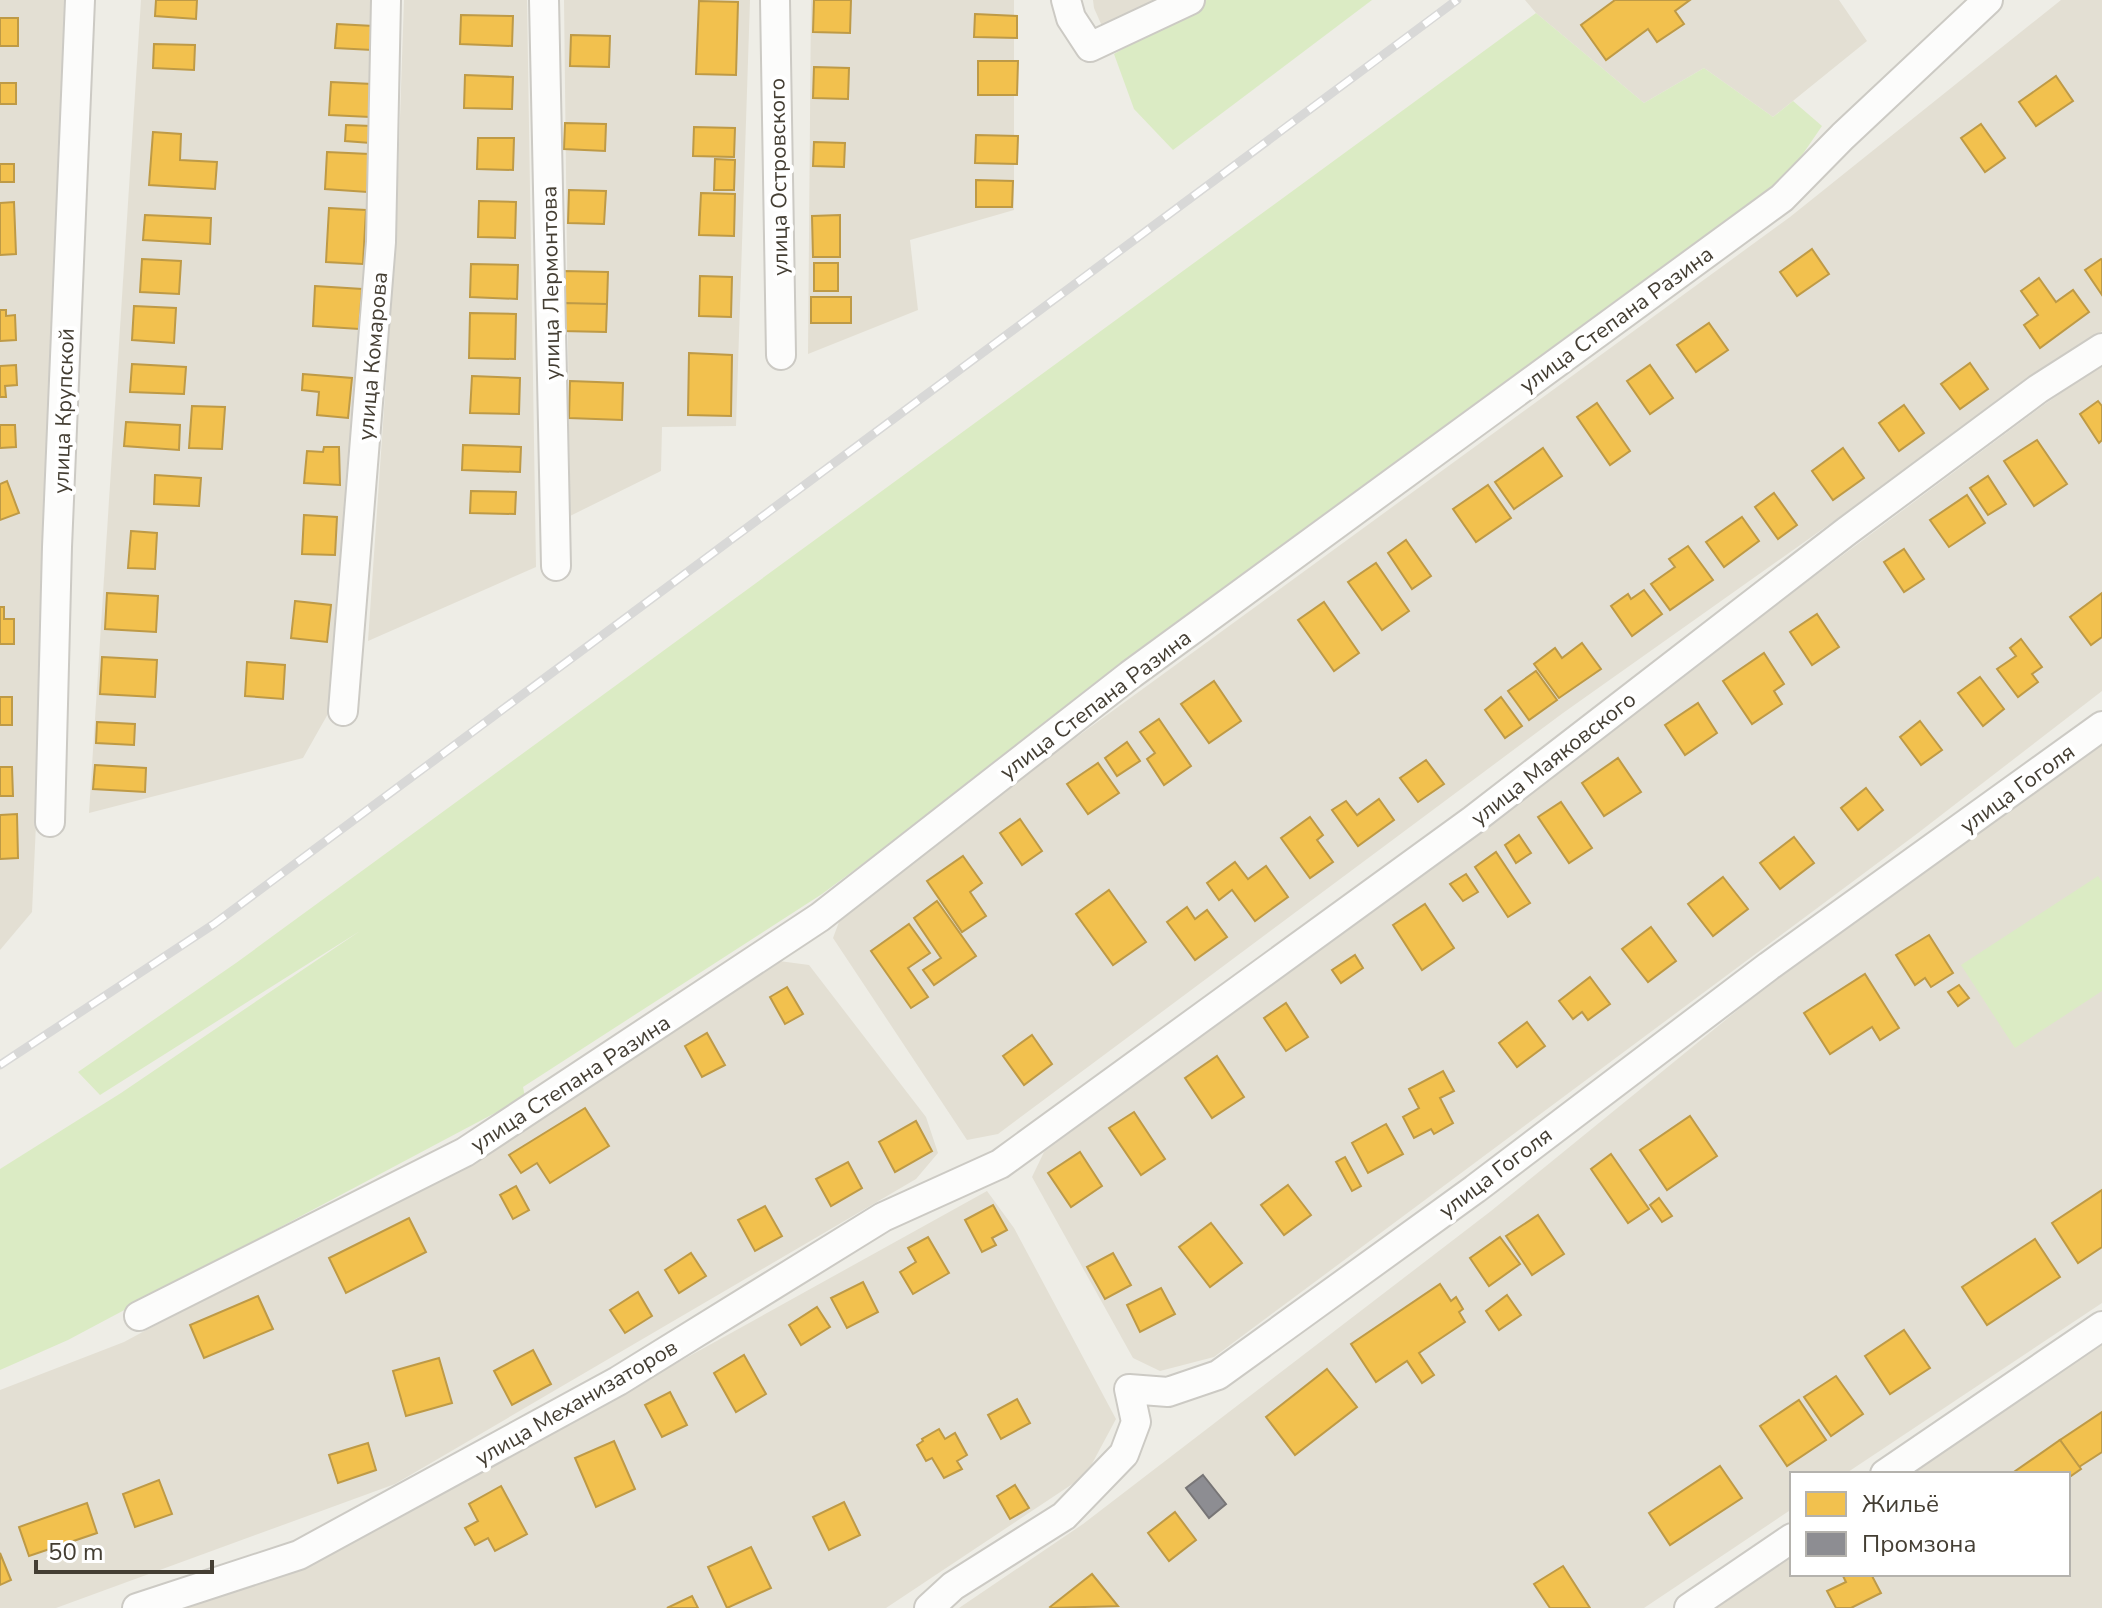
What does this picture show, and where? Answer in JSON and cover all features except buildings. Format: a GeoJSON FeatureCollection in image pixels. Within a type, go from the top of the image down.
{"type":"FeatureCollection","features":[{"type":"Feature","properties":{"kind":"street","name":"улица Крупской"},"geometry":{"type":"LineString","coordinates":[[50,822],[57,547],[80,0]]}},
{"type":"Feature","properties":{"kind":"street","name":"улица Комарова"},"geometry":{"type":"LineString","coordinates":[[343,711],[381,242],[386,0]]}},
{"type":"Feature","properties":{"kind":"street","name":"улица Лермонтова"},"geometry":{"type":"LineString","coordinates":[[544,0],[556,566]]}},
{"type":"Feature","properties":{"kind":"street","name":"улица Островского"},"geometry":{"type":"LineString","coordinates":[[775,0],[781,355]]}},
{"type":"Feature","properties":{"kind":"street"},"geometry":{"type":"LineString","coordinates":[[1066,0],[1071,18],[1090,47],[1190,0]]}},
{"type":"Feature","properties":{"kind":"street","name":"улица Степана Разина"},"geometry":{"type":"LineString","coordinates":[[139,1316],[465,1152],[820,917],[1130,675],[1782,198],[1843,136],[1988,0]]}},
{"type":"Feature","properties":{"kind":"street","name":"улица Маяковского"},"geometry":{"type":"LineString","coordinates":[[1000,1164],[1460,829],[2038,389],[2102,348]]}},
{"type":"Feature","properties":{"kind":"street","name":"улица Гоголя"},"geometry":{"type":"LineString","coordinates":[[929,1608],[953,1586],[1064,1516],[1124,1454],[1136,1422],[1129,1389],[1168,1392],[1218,1375],[1475,1189],[1769,966],[2102,726]]}},
{"type":"Feature","properties":{"kind":"street","name":"улица Механизаторов"},"geometry":{"type":"LineString","coordinates":[[137,1608],[299,1555],[618,1381],[883,1217],[1000,1164]]}},
{"type":"Feature","properties":{"kind":"street"},"geometry":{"type":"LineString","coordinates":[[1888,1472],[2102,1326]]}},
{"type":"Feature","properties":{"kind":"street"},"geometry":{"type":"LineString","coordinates":[[1689,1608],[1790,1539]]}},
{"type":"Feature","properties":{"kind":"shaded area"},"geometry":{"type":"Polygon","coordinates":[[[0,0],[68,0],[32,912],[0,950],[0,0]]]}},
{"type":"Feature","properties":{"kind":"shaded area"},"geometry":{"type":"Polygon","coordinates":[[[141,0],[377,0],[371,251],[329,712],[303,758],[89,813],[141,0]]]}},
{"type":"Feature","properties":{"kind":"shaded area"},"geometry":{"type":"Polygon","coordinates":[[[404,0],[527,0],[536,567],[368,641],[396,236],[404,0]]]}},
{"type":"Feature","properties":{"kind":"shaded area"},"geometry":{"type":"Polygon","coordinates":[[[564,0],[750,0],[736,426],[662,427],[661,471],[570,516],[564,0]]]}},
{"type":"Feature","properties":{"kind":"shaded area"},"geometry":{"type":"Polygon","coordinates":[[[811,0],[1014,0],[1014,210],[910,240],[918,310],[808,354],[811,0]]]}},
{"type":"Feature","properties":{"kind":"shaded area"},"geometry":{"type":"Polygon","coordinates":[[[1093,0],[1207,0],[1114,53],[1093,0]]]}},
{"type":"Feature","properties":{"kind":"shaded area"},"geometry":{"type":"Polygon","coordinates":[[[1525,0],[1839,0],[1867,41],[1773,117],[1704,68],[1644,103],[1536,13],[1525,0]]]}},
{"type":"Feature","properties":{"kind":"shaded area"},"geometry":{"type":"Polygon","coordinates":[[[2061,0],[2102,0],[2102,331],[1563,713],[998,1134],[967,1140],[833,938],[845,906],[1790,217],[2061,0]]]}},
{"type":"Feature","properties":{"kind":"shaded area"},"geometry":{"type":"Polygon","coordinates":[[[2102,365],[2102,691],[1918,833],[1214,1357],[1160,1371],[1133,1358],[1032,1177],[1044,1152],[2045,404],[2102,365]]]}},
{"type":"Feature","properties":{"kind":"shaded area"},"geometry":{"type":"Polygon","coordinates":[[[2102,734],[2102,1303],[1848,1472],[1790,1472],[1790,1510],[1644,1608],[959,1608],[1083,1524],[1491,1211],[1901,877],[2102,734]]]}},
{"type":"Feature","properties":{"kind":"shaded area"},"geometry":{"type":"Polygon","coordinates":[[[779,961],[809,965],[926,1117],[938,1153],[916,1179],[395,1484],[56,1608],[0,1608],[0,1390],[124,1342],[531,1123],[779,961]]]}},
{"type":"Feature","properties":{"kind":"shaded area"},"geometry":{"type":"Polygon","coordinates":[[[987,1191],[1014,1228],[1116,1419],[1086,1475],[886,1608],[159,1608],[336,1552],[987,1191]]]}},
{"type":"Feature","properties":{"kind":"shaded area"},"geometry":{"type":"Polygon","coordinates":[[[2102,1336],[2102,1608],[1699,1608],[1790,1546],[1790,1576],[2070,1576],[2070,1472],[1901,1472],[2102,1336]]]}},
{"type":"Feature","properties":{"kind":"green space"},"geometry":{"type":"Polygon","coordinates":[[[1207,0],[1372,0],[1173,150],[1134,109],[1114,54],[1207,0]]]}},
{"type":"Feature","properties":{"kind":"green space"},"geometry":{"type":"Polygon","coordinates":[[[1536,13],[1644,103],[1704,68],[1773,117],[1793,101],[1822,126],[1783,183],[822,894],[523,1087],[525,1097],[68,1340],[0,1370],[0,1169],[121,1093],[360,931],[100,1095],[78,1072],[236,963],[1536,13]]]}},
{"type":"Feature","properties":{"kind":"green space"},"geometry":{"type":"Polygon","coordinates":[[[2098,876],[2102,882],[2102,991],[2015,1048],[1961,965],[2098,876]]]}},
{"type":"Feature","properties":{"kind":"railway"},"geometry":{"type":"LineString","coordinates":[[0,1065],[214,924],[1457,0]]}}]}
